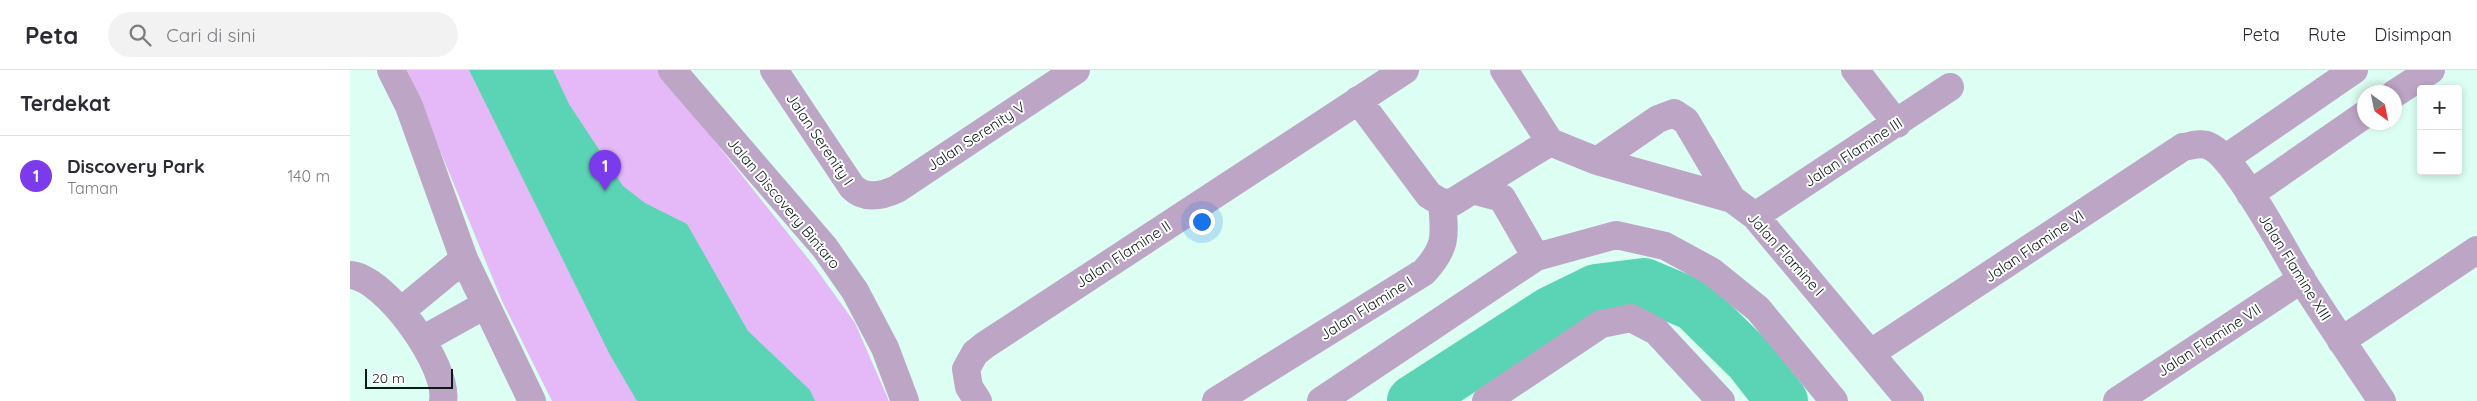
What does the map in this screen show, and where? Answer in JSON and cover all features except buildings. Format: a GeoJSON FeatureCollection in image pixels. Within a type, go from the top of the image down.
{"type":"FeatureCollection","features":[{"type":"Feature","properties":{"kind":"street"},"geometry":{"type":"LineString","coordinates":[[391,70],[409,106],[464,259],[532,401]]}},
{"type":"Feature","properties":{"kind":"street","name":"Jalan Discovery Bintaro"},"geometry":{"type":"LineString","coordinates":[[672,70],[825,248],[855,291],[884,348],[906,401]]}},
{"type":"Feature","properties":{"kind":"street","name":"Jalan Serenity I"},"geometry":{"type":"LineString","coordinates":[[774,70],[852,187],[862,195],[874,196]]}},
{"type":"Feature","properties":{"kind":"street","name":"Jalan Serenity V"},"geometry":{"type":"LineString","coordinates":[[874,196],[897,189],[1076,70]]}},
{"type":"Feature","properties":{"kind":"street","name":"Jalan Flamine II"},"geometry":{"type":"LineString","coordinates":[[978,401],[969,387],[967,364],[985,345],[1405,70]]}},
{"type":"Feature","properties":{"kind":"street"},"geometry":{"type":"LineString","coordinates":[[1358,100],[1429,195],[1442,203],[1453,202],[1550,142],[1504,70]]}},
{"type":"Feature","properties":{"kind":"street"},"geometry":{"type":"LineString","coordinates":[[1855,70],[1897,124]]}},
{"type":"Feature","properties":{"kind":"street"},"geometry":{"type":"LineString","coordinates":[[2226,158],[2354,70]]}},
{"type":"Feature","properties":{"kind":"street"},"geometry":{"type":"LineString","coordinates":[[2402,88],[2420,73]]}},
{"type":"Feature","properties":{"kind":"street","name":"Jalan Flamine III"},"geometry":{"type":"LineString","coordinates":[[1755,216],[1897,124],[1950,87]]}},
{"type":"Feature","properties":{"kind":"street"},"geometry":{"type":"LineString","coordinates":[[1597,161],[1658,118],[1674,113],[1686,121],[1732,199]]}},
{"type":"Feature","properties":{"kind":"street"},"geometry":{"type":"LineString","coordinates":[[2250,194],[2357,120]]}},
{"type":"Feature","properties":{"kind":"street","name":"Jalan Flamine I"},"geometry":{"type":"LineString","coordinates":[[1550,142],[1597,161],[1732,199],[1755,216],[1910,401]]}},
{"type":"Feature","properties":{"kind":"street","name":"Jalan Flamine XIII"},"geometry":{"type":"LineString","coordinates":[[2199,144],[2209,146],[2226,158],[2341,341],[2382,401]]}},
{"type":"Feature","properties":{"kind":"street","name":"Jalan Flamine VI"},"geometry":{"type":"LineString","coordinates":[[1871,353],[2183,147],[2199,144]]}},
{"type":"Feature","properties":{"kind":"street"},"geometry":{"type":"LineString","coordinates":[[1502,198],[1513,164]]}},
{"type":"Feature","properties":{"kind":"street"},"geometry":{"type":"LineString","coordinates":[[1472,190],[1502,198],[1536,257]]}},
{"type":"Feature","properties":{"kind":"street","name":"Jalan Flamine I"},"geometry":{"type":"LineString","coordinates":[[1216,401],[1424,272],[1439,255],[1445,231],[1442,203]]}},
{"type":"Feature","properties":{"kind":"street"},"geometry":{"type":"LineString","coordinates":[[1321,401],[1536,257],[1616,235],[1665,246],[1712,271],[1758,309],[1834,401]]}},
{"type":"Feature","properties":{"kind":"street"},"geometry":{"type":"LineString","coordinates":[[2341,341],[2477,250]]}},
{"type":"Feature","properties":{"kind":"street"},"geometry":{"type":"LineString","coordinates":[[401,311],[464,259]]}},
{"type":"Feature","properties":{"kind":"street"},"geometry":{"type":"LineString","coordinates":[[350,275],[363,278],[401,311],[422,340],[442,378],[443,401]]}},
{"type":"Feature","properties":{"kind":"street","name":"Jalan Flamine VII"},"geometry":{"type":"LineString","coordinates":[[2117,401],[2302,279]]}},
{"type":"Feature","properties":{"kind":"street"},"geometry":{"type":"LineString","coordinates":[[422,340],[485,305]]}},
{"type":"Feature","properties":{"kind":"street"},"geometry":{"type":"LineString","coordinates":[[1486,401],[1601,324],[1631,318],[1656,331],[1721,401]]}},
{"type":"Feature","properties":{"kind":"shaded area"},"geometry":{"type":"Polygon","coordinates":[[[407,70],[658,70],[814,266],[855,323],[889,401],[552,401],[502,301],[407,70]]]}},
{"type":"Feature","properties":{"kind":"shaded area"},"geometry":{"type":"Polygon","coordinates":[[[469,70],[553,70],[569,104],[623,186],[645,203],[687,224],[748,331],[810,390],[815,401],[637,401],[610,355],[469,70]]]}},
{"type":"Feature","properties":{"kind":"waterway"},"geometry":{"type":"LineString","coordinates":[[1413,401],[1551,312],[1596,290],[1644,284],[1694,305],[1750,360],[1782,401]]}},
{"type":"Feature","properties":{"kind":"place","name":"Discovery Park"},"geometry":{"type":"Point","coordinates":[605,191]}}]}
